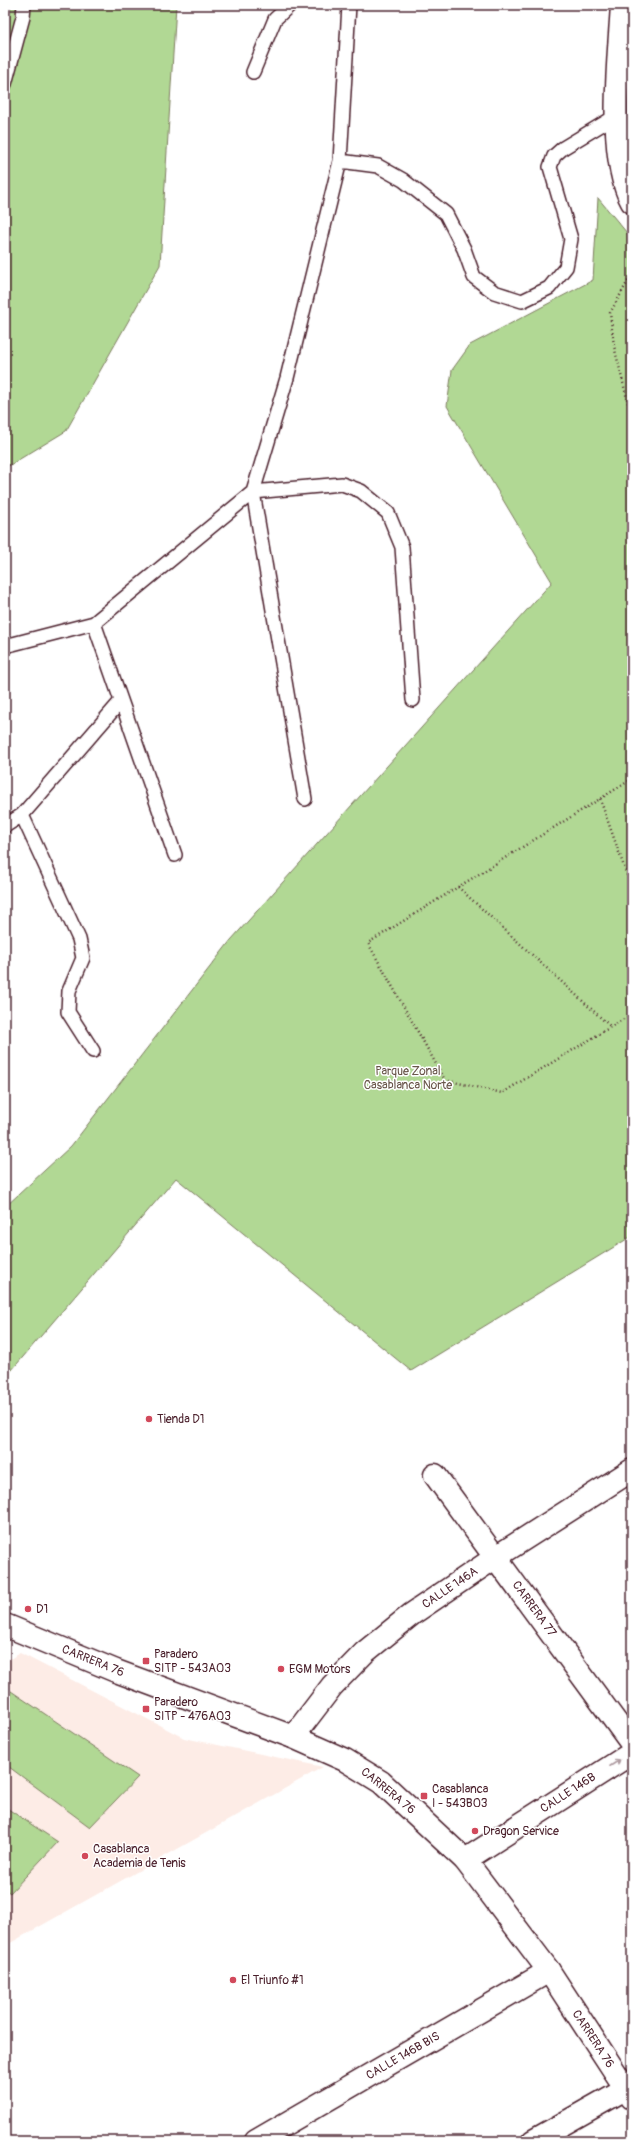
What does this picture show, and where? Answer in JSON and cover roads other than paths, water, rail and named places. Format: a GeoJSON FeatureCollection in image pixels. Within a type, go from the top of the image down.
{"type":"FeatureCollection","features":[{"type":"Feature","properties":{"kind":"street"},"geometry":{"type":"LineString","coordinates":[[622,5],[616,116],[621,161],[627,193],[632,202]]}},
{"type":"Feature","properties":{"kind":"street","name":"CALLE 146A"},"geometry":{"type":"LineString","coordinates":[[293,1737],[332,1686],[365,1652],[412,1614],[496,1557],[632,1470]]}},
{"type":"Feature","properties":{"kind":"street","name":"CARRERA 77"},"geometry":{"type":"LineString","coordinates":[[435,1475],[632,1744]]}},
{"type":"Feature","properties":{"kind":"street","name":"CARRERA 76"},"geometry":{"type":"LineString","coordinates":[[5,1626],[116,1671],[293,1737],[345,1760],[381,1782],[464,1860],[549,1971],[629,2093]]}},
{"type":"Feature","properties":{"kind":"street","name":"CALLE 146B"},"geometry":{"type":"LineString","coordinates":[[464,1860],[632,1753]]}},
{"type":"Feature","properties":{"kind":"street","name":"CALLE 146B BIS"},"geometry":{"type":"LineString","coordinates":[[256,2141],[549,1971]]}},
{"type":"Feature","properties":{"kind":"street"},"geometry":{"type":"LineString","coordinates":[[533,2141],[629,2093]]}},
{"type":"Feature","properties":{"kind":"lane"},"geometry":{"type":"LineString","coordinates":[[5,84],[23,17],[24,5]]}},
{"type":"Feature","properties":{"kind":"lane"},"geometry":{"type":"LineString","coordinates":[[252,72],[275,19],[290,5]]}},
{"type":"Feature","properties":{"kind":"lane"},"geometry":{"type":"LineString","coordinates":[[305,799],[253,492],[287,378],[340,161],[349,5]]}},
{"type":"Feature","properties":{"kind":"lane"},"geometry":{"type":"LineString","coordinates":[[340,161],[378,166],[403,180],[446,214],[464,249],[474,277],[494,292],[522,301],[549,288],[566,267],[571,239],[550,167],[554,156],[562,148],[616,116]]}},
{"type":"Feature","properties":{"kind":"lane"},"geometry":{"type":"LineString","coordinates":[[5,646],[94,623],[253,492],[342,484],[361,491],[388,513],[402,547],[413,700]]}},
{"type":"Feature","properties":{"kind":"lane"},"geometry":{"type":"LineString","coordinates":[[94,623],[175,855]]}},
{"type":"Feature","properties":{"kind":"lane"},"geometry":{"type":"LineString","coordinates":[[5,826],[22,815],[121,701]]}},
{"type":"Feature","properties":{"kind":"lane"},"geometry":{"type":"LineString","coordinates":[[22,815],[79,939],[83,958],[68,991],[68,1012],[93,1051]]}},
{"type":"Feature","properties":{"kind":"place","name":"Tienda D1"},"geometry":{"type":"Point","coordinates":[149,1419]}},
{"type":"Feature","properties":{"kind":"place","name":"D1"},"geometry":{"type":"Point","coordinates":[28,1609]}},
{"type":"Feature","properties":{"kind":"place","name":"Paradero SITP - 543A03"},"geometry":{"type":"Point","coordinates":[146,1661]}},
{"type":"Feature","properties":{"kind":"place","name":"EGM Motors"},"geometry":{"type":"Point","coordinates":[281,1669]}},
{"type":"Feature","properties":{"kind":"place","name":"Paradero SITP - 476A03"},"geometry":{"type":"Point","coordinates":[146,1709]}},
{"type":"Feature","properties":{"kind":"place","name":"Casablanca I - 543B03"},"geometry":{"type":"Point","coordinates":[424,1796]}},
{"type":"Feature","properties":{"kind":"place","name":"Dragon Service"},"geometry":{"type":"Point","coordinates":[475,1831]}},
{"type":"Feature","properties":{"kind":"place","name":"Casablanca Academia de Tenis"},"geometry":{"type":"Point","coordinates":[85,1856]}},
{"type":"Feature","properties":{"kind":"place","name":"El Triunfo #1"},"geometry":{"type":"Point","coordinates":[233,1980]}},
{"type":"Feature","properties":{"kind":"park label","name":"Parque Zonal Casablanca Norte"},"geometry":{"type":"Point","coordinates":[408,1078]}}]}
